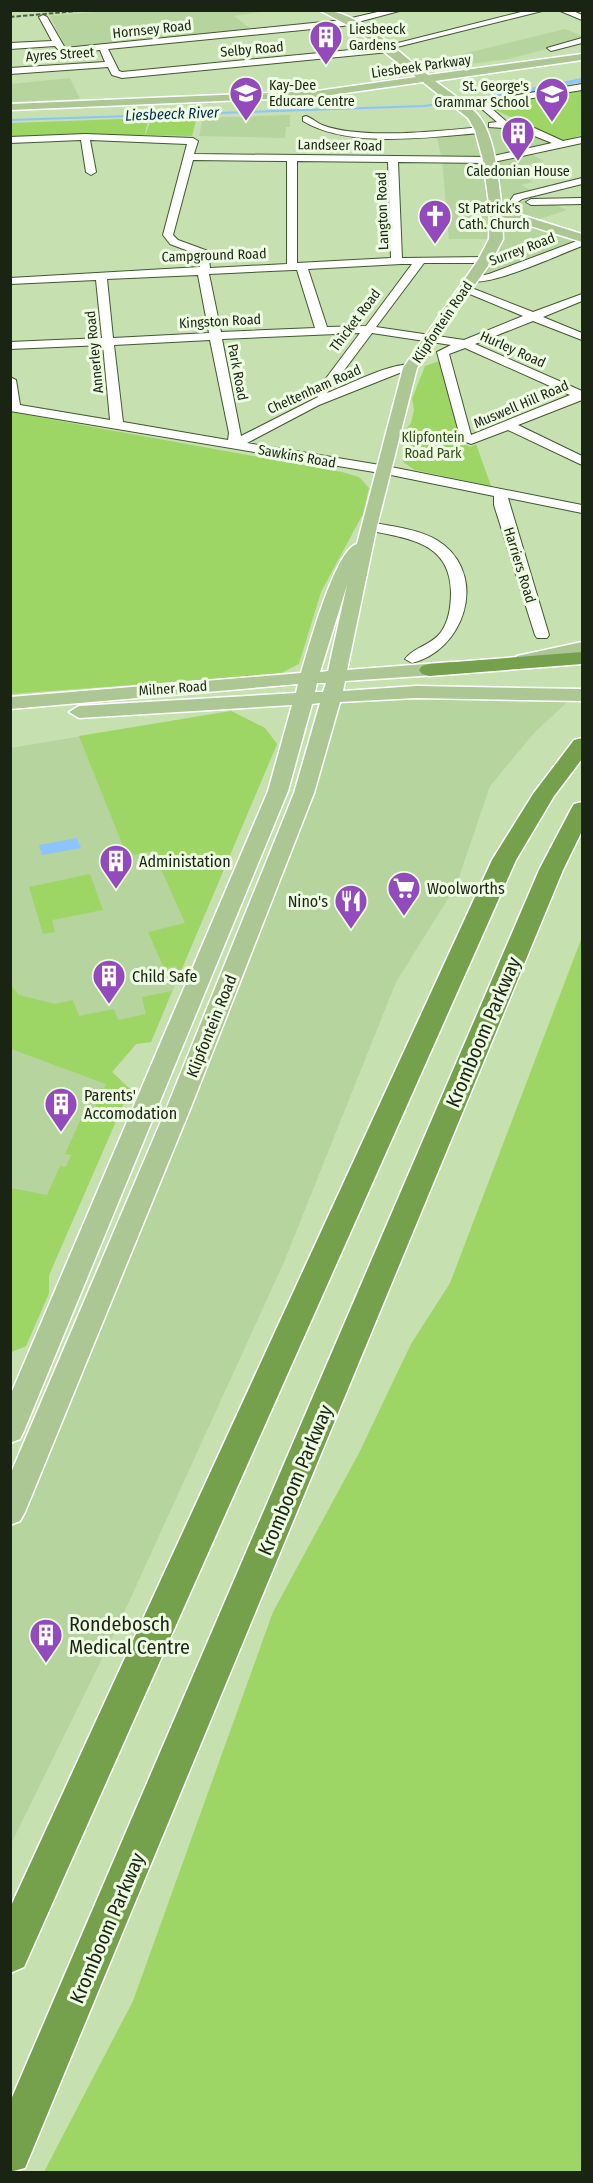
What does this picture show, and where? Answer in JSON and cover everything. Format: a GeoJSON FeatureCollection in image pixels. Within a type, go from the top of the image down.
{"type":"FeatureCollection","features":[{"type":"Feature","properties":{"kind":"highway"},"geometry":{"type":"LineString","coordinates":[[420,664],[582,658]]}},
{"type":"Feature","properties":{"kind":"highway"},"geometry":{"type":"LineString","coordinates":[[10,1953],[504,860],[544,794],[582,745]]}},
{"type":"Feature","properties":{"kind":"highway","name":"Kromboom Parkway"},"geometry":{"type":"LineString","coordinates":[[10,2153],[147,1833],[551,870],[582,809]]}},
{"type":"Feature","properties":{"kind":"main road"},"geometry":{"type":"LineString","coordinates":[[329,11],[350,22],[387,48],[462,106],[480,128]]}},
{"type":"Feature","properties":{"kind":"main road","name":"Liesbeek Parkway"},"geometry":{"type":"LineString","coordinates":[[10,102],[297,90],[425,78],[560,54],[580,55]]}},
{"type":"Feature","properties":{"kind":"main road","name":"Liesbeek Parkway"},"geometry":{"type":"LineString","coordinates":[[10,107],[287,96],[580,55]]}},
{"type":"Feature","properties":{"kind":"main road","name":"Klipfontein Road"},"geometry":{"type":"LineString","coordinates":[[10,1512],[179,1107],[315,762],[337,676],[369,526],[386,470],[410,368],[475,274],[496,239],[496,211],[489,160],[480,128]]}},
{"type":"Feature","properties":{"kind":"main road"},"geometry":{"type":"LineString","coordinates":[[496,211],[582,240]]}},
{"type":"Feature","properties":{"kind":"main road","name":"Klipfontein Road"},"geometry":{"type":"LineString","coordinates":[[10,1431],[278,790],[325,621],[339,584],[369,526]]}},
{"type":"Feature","properties":{"kind":"main road","name":"Milner Road"},"geometry":{"type":"LineString","coordinates":[[10,703],[337,676],[420,664],[541,657],[582,647]]}},
{"type":"Feature","properties":{"kind":"main road","name":"Milner Road"},"geometry":{"type":"LineString","coordinates":[[10,718],[332,696],[431,692],[579,694]]}},
{"type":"Feature","properties":{"kind":"street","name":"Hornsey Road"},"geometry":{"type":"LineString","coordinates":[[56,43],[61,54],[104,50],[350,22],[399,10]]}},
{"type":"Feature","properties":{"kind":"street","name":"Selby Road"},"geometry":{"type":"LineString","coordinates":[[111,64],[118,74],[274,61],[387,48],[542,10]]}},
{"type":"Feature","properties":{"kind":"street"},"geometry":{"type":"LineString","coordinates":[[562,10],[582,18]]}},
{"type":"Feature","properties":{"kind":"street"},"geometry":{"type":"LineString","coordinates":[[10,46],[56,43],[44,17]]}},
{"type":"Feature","properties":{"kind":"street"},"geometry":{"type":"LineString","coordinates":[[246,33],[255,42]]}},
{"type":"Feature","properties":{"kind":"street"},"geometry":{"type":"LineString","coordinates":[[187,39],[209,67]]}},
{"type":"Feature","properties":{"kind":"street"},"geometry":{"type":"LineString","coordinates":[[560,54],[552,48],[582,41]]}},
{"type":"Feature","properties":{"kind":"street"},"geometry":{"type":"LineString","coordinates":[[104,50],[111,64]]}},
{"type":"Feature","properties":{"kind":"street"},"geometry":{"type":"LineString","coordinates":[[263,50],[274,61]]}},
{"type":"Feature","properties":{"kind":"street","name":"Ayres Street"},"geometry":{"type":"LineString","coordinates":[[10,71],[111,64]]}},
{"type":"Feature","properties":{"kind":"street"},"geometry":{"type":"LineString","coordinates":[[503,122],[485,107],[500,101],[582,87]]}},
{"type":"Feature","properties":{"kind":"street"},"geometry":{"type":"LineString","coordinates":[[306,119],[325,129],[374,135],[480,128],[503,122],[522,126],[582,154]]}},
{"type":"Feature","properties":{"kind":"street"},"geometry":{"type":"LineString","coordinates":[[10,140],[85,137],[190,140],[194,143],[190,157]]}},
{"type":"Feature","properties":{"kind":"street"},"geometry":{"type":"LineString","coordinates":[[85,137],[91,172]]}},
{"type":"Feature","properties":{"kind":"street","name":"Landseer Road"},"geometry":{"type":"LineString","coordinates":[[190,157],[489,160],[582,140]]}},
{"type":"Feature","properties":{"kind":"street","name":"Park Road"},"geometry":{"type":"LineString","coordinates":[[190,157],[168,235],[174,242],[204,253],[202,274],[235,435],[233,445]]}},
{"type":"Feature","properties":{"kind":"street"},"geometry":{"type":"LineString","coordinates":[[291,158],[297,267],[322,331]]}},
{"type":"Feature","properties":{"kind":"street","name":"Langton Road"},"geometry":{"type":"LineString","coordinates":[[393,159],[397,263]]}},
{"type":"Feature","properties":{"kind":"street"},"geometry":{"type":"LineString","coordinates":[[582,181],[518,197],[515,201],[582,201]]}},
{"type":"Feature","properties":{"kind":"street","name":"Surrey Road"},"geometry":{"type":"LineString","coordinates":[[475,274],[491,277],[582,240]]}},
{"type":"Feature","properties":{"kind":"street","name":"Campground Road"},"geometry":{"type":"LineString","coordinates":[[10,280],[419,262],[475,274]]}},
{"type":"Feature","properties":{"kind":"street","name":"Thicket Road"},"geometry":{"type":"LineString","coordinates":[[326,398],[321,393],[419,262]]}},
{"type":"Feature","properties":{"kind":"street"},"geometry":{"type":"LineString","coordinates":[[475,274],[534,316],[582,337]]}},
{"type":"Feature","properties":{"kind":"street","name":"Annerley Road"},"geometry":{"type":"LineString","coordinates":[[101,275],[117,425]]}},
{"type":"Feature","properties":{"kind":"street"},"geometry":{"type":"LineString","coordinates":[[464,343],[582,297]]}},
{"type":"Feature","properties":{"kind":"street","name":"Kingston Road"},"geometry":{"type":"LineString","coordinates":[[10,346],[367,329],[430,337]]}},
{"type":"Feature","properties":{"kind":"street","name":"Hurley Road"},"geometry":{"type":"LineString","coordinates":[[430,337],[450,343],[464,343],[582,395]]}},
{"type":"Feature","properties":{"kind":"street","name":"Muswell Hill Road"},"geometry":{"type":"LineString","coordinates":[[464,343],[443,352],[465,437],[471,440],[582,395]]}},
{"type":"Feature","properties":{"kind":"street","name":"Cheltenham Road"},"geometry":{"type":"LineString","coordinates":[[233,445],[326,398],[400,369],[410,368]]}},
{"type":"Feature","properties":{"kind":"street"},"geometry":{"type":"LineString","coordinates":[[10,380],[12,407]]}},
{"type":"Feature","properties":{"kind":"street","name":"Sawkins Road"},"geometry":{"type":"LineString","coordinates":[[12,407],[386,470],[582,509]]}},
{"type":"Feature","properties":{"kind":"street"},"geometry":{"type":"LineString","coordinates":[[510,426],[582,461]]}},
{"type":"Feature","properties":{"kind":"street","name":"Harriers Road"},"geometry":{"type":"LineString","coordinates":[[501,494],[501,505],[542,635]]}},
{"type":"Feature","properties":{"kind":"street"},"geometry":{"type":"LineString","coordinates":[[369,526],[402,532],[429,542],[448,556],[456,572],[456,612],[448,634],[420,664]]}},
{"type":"Feature","properties":{"kind":"shaded area"},"geometry":{"type":"Polygon","coordinates":[[[117,10],[267,11],[234,16],[251,29],[72,47],[65,46],[50,16],[117,10]]]}},
{"type":"Feature","properties":{"kind":"shaded area"},"geometry":{"type":"Polygon","coordinates":[[[565,29],[582,36],[582,40],[508,59],[425,70],[418,65],[565,29]]]}},
{"type":"Feature","properties":{"kind":"shaded area"},"geometry":{"type":"Polygon","coordinates":[[[70,78],[80,99],[11,102],[11,84],[70,78]]]}},
{"type":"Feature","properties":{"kind":"shaded area","name":"Kay-Dee Educare Centre"},"geometry":{"type":"Polygon","coordinates":[[[290,115],[290,127],[286,127],[285,138],[199,136],[203,118],[290,115]]]}},
{"type":"Feature","properties":{"kind":"shaded area"},"geometry":{"type":"Polygon","coordinates":[[[503,122],[563,145],[529,153],[544,161],[510,169],[533,182],[521,185],[536,193],[515,201],[549,202],[567,210],[533,221],[582,238],[582,242],[491,277],[471,279],[495,239],[449,239],[442,160],[436,133],[481,130],[479,126],[503,122]]]}},
{"type":"Feature","properties":{"kind":"shaded area"},"geometry":{"type":"Polygon","coordinates":[[[576,694],[535,732],[490,786],[456,886],[396,982],[284,1262],[116,1630],[11,1844],[11,1512],[332,696],[576,694]]]}},
{"type":"Feature","properties":{"kind":"shaded area"},"geometry":{"type":"Polygon","coordinates":[[[231,711],[265,728],[277,744],[151,1042],[136,1044],[112,1072],[130,1089],[49,1275],[49,1293],[26,1346],[11,1352],[11,748],[231,711]]]}},
{"type":"Feature","properties":{"kind":"green space","name":"St. George's Grammar School"},"geometry":{"type":"Polygon","coordinates":[[[582,90],[582,135],[561,141],[496,110],[500,104],[582,90]]]}},
{"type":"Feature","properties":{"kind":"green space"},"geometry":{"type":"Polygon","coordinates":[[[149,118],[144,137],[11,138],[11,123],[149,118]]]}},
{"type":"Feature","properties":{"kind":"green space"},"geometry":{"type":"Polygon","coordinates":[[[151,120],[196,121],[192,136],[145,135],[151,120]]]}},
{"type":"Feature","properties":{"kind":"green space","name":"Klipfontein Road Park"},"geometry":{"type":"Polygon","coordinates":[[[442,360],[464,444],[470,447],[476,444],[491,486],[415,470],[403,462],[404,432],[411,423],[414,410],[412,399],[425,366],[442,360]]]}},
{"type":"Feature","properties":{"kind":"green space"},"geometry":{"type":"Polygon","coordinates":[[[10,412],[342,472],[359,477],[369,488],[363,514],[321,592],[299,664],[279,674],[11,694],[10,412]]]}},
{"type":"Feature","properties":{"kind":"green space"},"geometry":{"type":"Polygon","coordinates":[[[231,711],[265,728],[277,744],[180,973],[176,966],[164,968],[148,932],[185,923],[153,851],[127,856],[79,736],[231,711]]]}},
{"type":"Feature","properties":{"kind":"green space"},"geometry":{"type":"Polygon","coordinates":[[[90,874],[103,910],[52,920],[55,932],[43,934],[29,887],[90,874]]]}},
{"type":"Feature","properties":{"kind":"green space"},"geometry":{"type":"Polygon","coordinates":[[[582,937],[582,2172],[44,2172],[133,2001],[273,1612],[359,1453],[411,1344],[450,1283],[582,937]]]}},
{"type":"Feature","properties":{"kind":"green space"},"geometry":{"type":"Polygon","coordinates":[[[10,984],[19,995],[55,1004],[73,1000],[79,1016],[114,1009],[118,1020],[146,1014],[142,997],[172,991],[151,1042],[136,1044],[112,1072],[130,1089],[49,1275],[49,1293],[26,1346],[11,1352],[11,1188],[47,1195],[60,1166],[66,1167],[71,1155],[65,1154],[84,1112],[94,1109],[106,1084],[11,1049],[10,984]]]}},
{"type":"Feature","properties":{"kind":"water"},"geometry":{"type":"Polygon","coordinates":[[[77,838],[81,848],[42,855],[39,845],[77,838]]]}},
{"type":"Feature","properties":{"kind":"waterway","name":"Liesbeeck River"},"geometry":{"type":"LineString","coordinates":[[471,100],[582,80]]}},
{"type":"Feature","properties":{"kind":"waterway","name":"Liesbeeck River"},"geometry":{"type":"LineString","coordinates":[[10,120],[424,106],[471,100]]}},
{"type":"Feature","properties":{"kind":"railway"},"geometry":{"type":"LineString","coordinates":[[10,17],[89,10]]}},
{"type":"Feature","properties":{"kind":"place","name":"Liesbeeck Gardens"},"geometry":{"type":"Point","coordinates":[326,66]}},
{"type":"Feature","properties":{"kind":"place","name":"Kay-Dee Educare Centre"},"geometry":{"type":"Point","coordinates":[246,122]}},
{"type":"Feature","properties":{"kind":"place","name":"St. George's Grammar School"},"geometry":{"type":"Point","coordinates":[552,123]}},
{"type":"Feature","properties":{"kind":"place","name":"Caledonian House"},"geometry":{"type":"Point","coordinates":[518,162]}},
{"type":"Feature","properties":{"kind":"place","name":"St Patrick's Cath. Church"},"geometry":{"type":"Point","coordinates":[435,245]}},
{"type":"Feature","properties":{"kind":"place","name":"Administation"},"geometry":{"type":"Point","coordinates":[116,890]}},
{"type":"Feature","properties":{"kind":"place","name":"Woolworths"},"geometry":{"type":"Point","coordinates":[404,917]}},
{"type":"Feature","properties":{"kind":"place","name":"Nino's"},"geometry":{"type":"Point","coordinates":[351,930]}},
{"type":"Feature","properties":{"kind":"place","name":"Child Safe"},"geometry":{"type":"Point","coordinates":[109,1005]}},
{"type":"Feature","properties":{"kind":"place","name":"Parents' Accomodation"},"geometry":{"type":"Point","coordinates":[61,1133]}},
{"type":"Feature","properties":{"kind":"place","name":"Rondebosch Medical Centre"},"geometry":{"type":"Point","coordinates":[46,1664]}}]}
